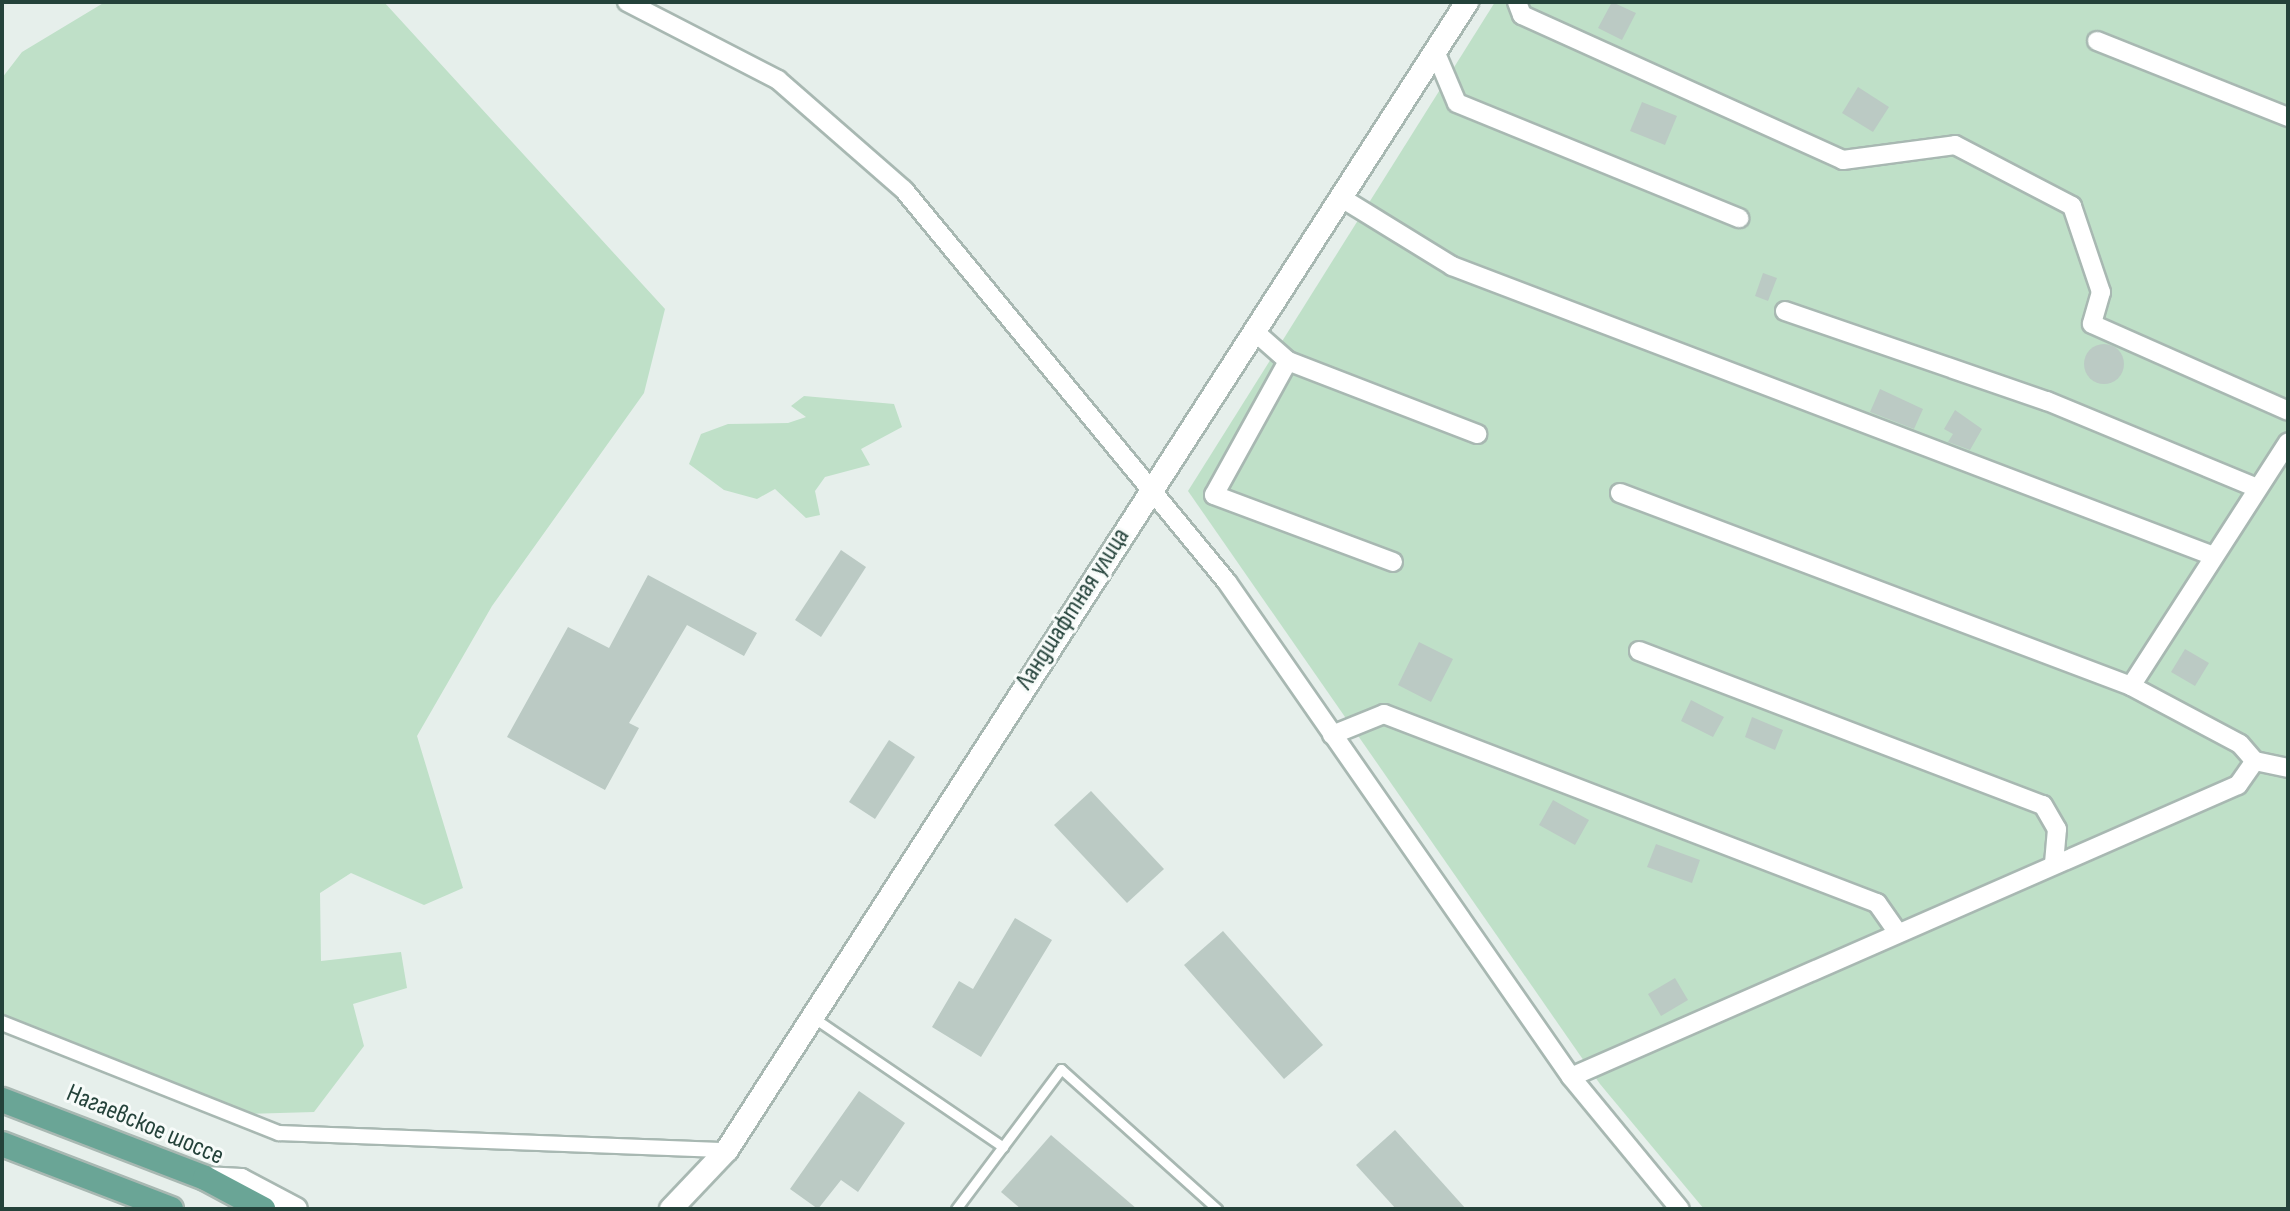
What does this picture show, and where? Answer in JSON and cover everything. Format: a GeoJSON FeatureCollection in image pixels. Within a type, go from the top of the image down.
{"type":"FeatureCollection","features":[{"type":"Feature","properties":{"kind":"main road","name":"Нагаевское шоссе"},"geometry":{"type":"LineString","coordinates":[[2,1100],[205,1178],[263,1209]]}},
{"type":"Feature","properties":{"kind":"main road"},"geometry":{"type":"LineString","coordinates":[[2,1144],[159,1206]]}},
{"type":"Feature","properties":{"kind":"street"},"geometry":{"type":"LineString","coordinates":[[627,2],[778,80],[870,155],[1152,485],[1332,735],[1571,1077],[1680,1209]]}},
{"type":"Feature","properties":{"kind":"street","name":"Ландшафтная улица"},"geometry":{"type":"LineString","coordinates":[[671,1209],[727,1150],[1152,485],[1467,2]]}},
{"type":"Feature","properties":{"kind":"street"},"geometry":{"type":"LineString","coordinates":[[1517,2],[1522,15],[1843,160],[1955,145],[2072,206],[2101,292],[2092,324],[2288,411]]}},
{"type":"Feature","properties":{"kind":"street"},"geometry":{"type":"LineString","coordinates":[[2097,41],[2288,117]]}},
{"type":"Feature","properties":{"kind":"street"},"geometry":{"type":"LineString","coordinates":[[1435,51],[1457,103],[1739,218]]}},
{"type":"Feature","properties":{"kind":"street"},"geometry":{"type":"LineString","coordinates":[[1340,197],[1452,266],[2211,555]]}},
{"type":"Feature","properties":{"kind":"street"},"geometry":{"type":"LineString","coordinates":[[1785,311],[2047,401],[2257,488]]}},
{"type":"Feature","properties":{"kind":"street"},"geometry":{"type":"LineString","coordinates":[[1254,331],[1288,361],[1477,434]]}},
{"type":"Feature","properties":{"kind":"street"},"geometry":{"type":"LineString","coordinates":[[1288,361],[1214,495],[1393,562]]}},
{"type":"Feature","properties":{"kind":"street"},"geometry":{"type":"LineString","coordinates":[[2131,686],[2211,555],[2288,442]]}},
{"type":"Feature","properties":{"kind":"street"},"geometry":{"type":"LineString","coordinates":[[1620,493],[2131,686],[2240,744],[2255,761],[2288,768]]}},
{"type":"Feature","properties":{"kind":"street"},"geometry":{"type":"LineString","coordinates":[[1639,651],[2043,805],[2057,829],[2054,862]]}},
{"type":"Feature","properties":{"kind":"street"},"geometry":{"type":"LineString","coordinates":[[1332,735],[1384,714],[1877,903],[1897,932]]}},
{"type":"Feature","properties":{"kind":"street"},"geometry":{"type":"LineString","coordinates":[[1571,1077],[2054,862],[2238,785],[2255,761]]}},
{"type":"Feature","properties":{"kind":"street"},"geometry":{"type":"LineString","coordinates":[[2,1023],[279,1133],[727,1150]]}},
{"type":"Feature","properties":{"kind":"street"},"geometry":{"type":"LineString","coordinates":[[205,1178],[241,1180],[296,1209]]}},
{"type":"Feature","properties":{"kind":"lane"},"geometry":{"type":"LineString","coordinates":[[812,1016],[1003,1147]]}},
{"type":"Feature","properties":{"kind":"lane"},"geometry":{"type":"LineString","coordinates":[[956,1209],[1061,1069],[1217,1209]]}},
{"type":"Feature","properties":{"kind":"green space"},"geometry":{"type":"Polygon","coordinates":[[[105,2],[384,2],[665,309],[644,393],[492,606],[417,736],[463,888],[424,905],[351,873],[320,893],[321,961],[401,952],[407,988],[353,1004],[364,1046],[314,1112],[247,1114],[140,1084],[2,1014],[2,78],[22,52],[105,2]]]}},
{"type":"Feature","properties":{"kind":"green space"},"geometry":{"type":"Polygon","coordinates":[[[1495,2],[2288,2],[2288,1209],[1704,1209],[1600,1084],[1188,491],[1495,2]]]}},
{"type":"Feature","properties":{"kind":"green space"},"geometry":{"type":"Polygon","coordinates":[[[804,396],[894,404],[902,427],[861,449],[870,465],[825,477],[815,491],[820,515],[806,518],[775,489],[757,499],[724,490],[689,464],[701,434],[728,424],[788,423],[806,417],[791,406],[804,396]]]}},
{"type":"Feature","properties":{"kind":"building"},"geometry":{"type":"Polygon","coordinates":[[[1612,2],[1636,13],[1622,40],[1598,28],[1612,2]]]}},
{"type":"Feature","properties":{"kind":"building"},"geometry":{"type":"Polygon","coordinates":[[[1858,87],[1889,107],[1873,132],[1842,113],[1858,87]]]}},
{"type":"Feature","properties":{"kind":"building"},"geometry":{"type":"Polygon","coordinates":[[[1642,102],[1677,116],[1665,145],[1630,131],[1642,102]]]}},
{"type":"Feature","properties":{"kind":"building"},"geometry":{"type":"Polygon","coordinates":[[[1763,273],[1777,278],[1768,301],[1755,296],[1763,273]]]}},
{"type":"Feature","properties":{"kind":"building"},"geometry":{"type":"Polygon","coordinates":[[[2104,344],[2118,350],[2124,364],[2118,378],[2104,384],[2090,378],[2084,364],[2090,350],[2104,344]]]}},
{"type":"Feature","properties":{"kind":"building"},"geometry":{"type":"Polygon","coordinates":[[[1880,389],[1923,409],[1914,429],[1870,412],[1880,389]]]}},
{"type":"Feature","properties":{"kind":"building"},"geometry":{"type":"Polygon","coordinates":[[[1955,410],[1982,429],[1970,450],[1948,442],[1953,434],[1944,429],[1955,410]]]}},
{"type":"Feature","properties":{"kind":"building"},"geometry":{"type":"Polygon","coordinates":[[[841,550],[866,567],[821,637],[795,620],[841,550]]]}},
{"type":"Feature","properties":{"kind":"building"},"geometry":{"type":"Polygon","coordinates":[[[648,575],[757,633],[744,656],[687,625],[629,723],[639,728],[605,790],[507,737],[568,627],[609,648],[648,575]]]}},
{"type":"Feature","properties":{"kind":"building"},"geometry":{"type":"Polygon","coordinates":[[[1419,642],[1453,659],[1431,702],[1398,685],[1419,642]]]}},
{"type":"Feature","properties":{"kind":"building"},"geometry":{"type":"Polygon","coordinates":[[[2185,649],[2209,663],[2195,686],[2171,672],[2185,649]]]}},
{"type":"Feature","properties":{"kind":"building"},"geometry":{"type":"Polygon","coordinates":[[[1691,700],[1724,717],[1713,737],[1681,721],[1691,700]]]}},
{"type":"Feature","properties":{"kind":"building"},"geometry":{"type":"Polygon","coordinates":[[[1752,717],[1783,730],[1775,750],[1745,737],[1752,717]]]}},
{"type":"Feature","properties":{"kind":"building"},"geometry":{"type":"Polygon","coordinates":[[[889,740],[915,757],[875,819],[849,802],[889,740]]]}},
{"type":"Feature","properties":{"kind":"building"},"geometry":{"type":"Polygon","coordinates":[[[1091,791],[1164,869],[1127,903],[1054,825],[1091,791]]]}},
{"type":"Feature","properties":{"kind":"building"},"geometry":{"type":"Polygon","coordinates":[[[1553,800],[1589,820],[1575,845],[1539,825],[1553,800]]]}},
{"type":"Feature","properties":{"kind":"building"},"geometry":{"type":"Polygon","coordinates":[[[1656,844],[1700,860],[1692,883],[1647,867],[1656,844]]]}},
{"type":"Feature","properties":{"kind":"building"},"geometry":{"type":"Polygon","coordinates":[[[1015,918],[1052,940],[981,1057],[932,1027],[959,981],[973,989],[1015,918]]]}},
{"type":"Feature","properties":{"kind":"building"},"geometry":{"type":"Polygon","coordinates":[[[1223,931],[1323,1045],[1284,1079],[1184,965],[1223,931]]]}},
{"type":"Feature","properties":{"kind":"building"},"geometry":{"type":"Polygon","coordinates":[[[1675,978],[1688,1000],[1661,1016],[1648,994],[1675,978]]]}},
{"type":"Feature","properties":{"kind":"building"},"geometry":{"type":"Polygon","coordinates":[[[859,1091],[905,1123],[858,1192],[841,1180],[818,1209],[790,1189],[859,1091]]]}},
{"type":"Feature","properties":{"kind":"building"},"geometry":{"type":"Polygon","coordinates":[[[1395,1130],[1466,1209],[1396,1209],[1356,1165],[1395,1130]]]}},
{"type":"Feature","properties":{"kind":"building"},"geometry":{"type":"Polygon","coordinates":[[[1051,1135],[1137,1209],[1021,1209],[1001,1192],[1051,1135]]]}}]}
